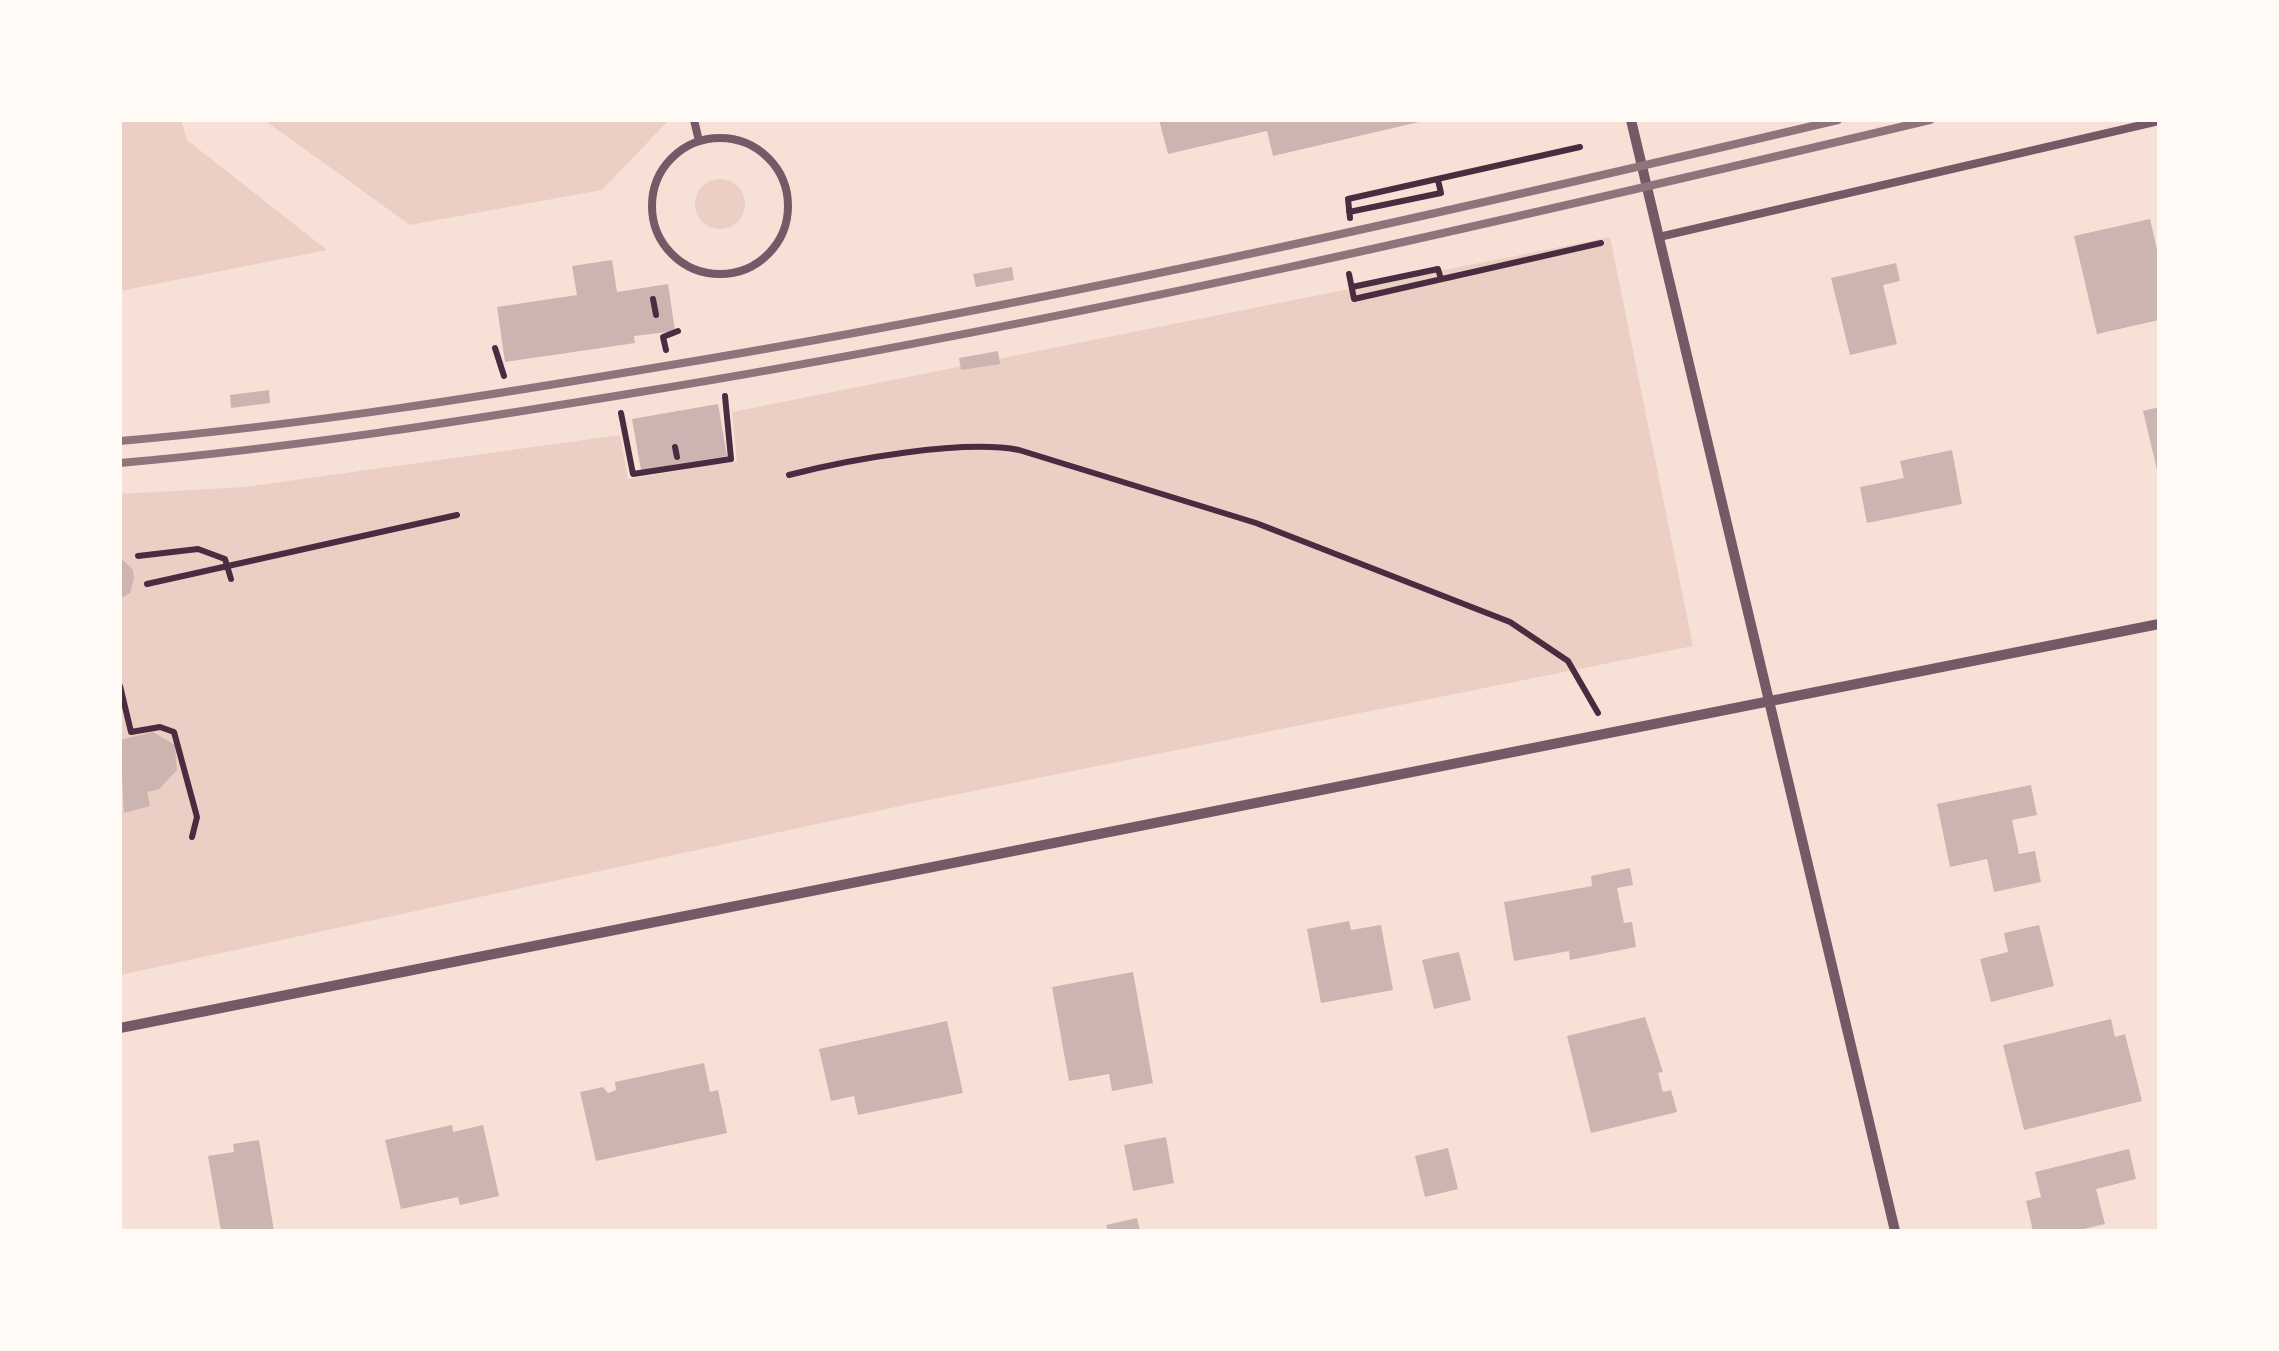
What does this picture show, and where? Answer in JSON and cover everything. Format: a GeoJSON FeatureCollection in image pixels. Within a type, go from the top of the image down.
{"type":"FeatureCollection","features":[{"type":"Feature","properties":{"kind":"street"},"geometry":{"type":"LineString","coordinates":[[1631,120],[1896,1231]]}},
{"type":"Feature","properties":{"kind":"street"},"geometry":{"type":"LineString","coordinates":[[120,1028],[2159,624]]}},
{"type":"Feature","properties":{"kind":"lane"},"geometry":{"type":"LineString","coordinates":[[694,120],[699,142]]}},
{"type":"Feature","properties":{"kind":"lane"},"geometry":{"type":"LineString","coordinates":[[1659,236],[2159,122]]}},
{"type":"Feature","properties":{"kind":"lane"},"geometry":{"type":"LineString","coordinates":[[721,138],[763,153],[778,170],[787,190],[788,212],[776,244],[752,266],[731,274],[687,266],[669,252],[653,221],[654,189],[664,168],[679,152],[699,142],[721,138]]}},
{"type":"Feature","properties":{"kind":"path"},"geometry":{"type":"LineString","coordinates":[[1438,180],[1441,192],[1349,215],[1348,199],[1580,147]]}},
{"type":"Feature","properties":{"kind":"path"},"geometry":{"type":"LineString","coordinates":[[1349,274],[1354,298],[1601,244]]}},
{"type":"Feature","properties":{"kind":"path"},"geometry":{"type":"LineString","coordinates":[[654,299],[656,316]]}},
{"type":"Feature","properties":{"kind":"path"},"geometry":{"type":"LineString","coordinates":[[666,350],[663,337],[678,331]]}},
{"type":"Feature","properties":{"kind":"path"},"geometry":{"type":"LineString","coordinates":[[495,348],[504,376]]}},
{"type":"Feature","properties":{"kind":"path"},"geometry":{"type":"LineString","coordinates":[[621,412],[634,474],[678,463],[730,459],[726,396]]}},
{"type":"Feature","properties":{"kind":"path"},"geometry":{"type":"LineString","coordinates":[[676,447],[678,463]]}},
{"type":"Feature","properties":{"kind":"path"},"geometry":{"type":"LineString","coordinates":[[789,475],[856,459],[1005,448],[1147,489],[1311,543],[1510,622],[1568,660],[1609,733]]}},
{"type":"Feature","properties":{"kind":"path"},"geometry":{"type":"LineString","coordinates":[[147,584],[458,515]]}},
{"type":"Feature","properties":{"kind":"path"},"geometry":{"type":"LineString","coordinates":[[138,556],[209,550],[221,554],[231,579]]}},
{"type":"Feature","properties":{"kind":"path"},"geometry":{"type":"LineString","coordinates":[[120,686],[131,732],[160,728],[174,732],[197,817],[192,837]]}},
{"type":"Feature","properties":{"kind":"shaded area"},"geometry":{"type":"Polygon","coordinates":[[[120,120],[181,120],[187,140],[327,250],[120,291],[120,120]]]}},
{"type":"Feature","properties":{"kind":"shaded area"},"geometry":{"type":"Polygon","coordinates":[[[264,120],[669,120],[602,190],[410,225],[264,120]]]}},
{"type":"Feature","properties":{"kind":"shaded area"},"geometry":{"type":"Polygon","coordinates":[[[710,180],[730,180],[744,194],[744,214],[730,228],[710,228],[696,214],[696,194],[710,180]]]}},
{"type":"Feature","properties":{"kind":"shaded area"},"geometry":{"type":"Polygon","coordinates":[[[1610,237],[1693,646],[914,803],[120,975],[120,494],[244,487],[620,435],[628,479],[737,461],[732,412],[1610,237]]]}},
{"type":"Feature","properties":{"kind":"building"},"geometry":{"type":"Polygon","coordinates":[[[1159,120],[1419,122],[1273,156],[1267,131],[1168,154],[1159,120]]]}},
{"type":"Feature","properties":{"kind":"building"},"geometry":{"type":"Polygon","coordinates":[[[2150,219],[2159,258],[2159,320],[2097,334],[2074,236],[2150,219]]]}},
{"type":"Feature","properties":{"kind":"building"},"geometry":{"type":"Polygon","coordinates":[[[612,260],[617,292],[668,284],[675,331],[634,336],[635,343],[505,362],[497,307],[577,295],[572,266],[612,260]]]}},
{"type":"Feature","properties":{"kind":"building"},"geometry":{"type":"Polygon","coordinates":[[[1896,263],[1900,281],[1883,285],[1897,344],[1850,355],[1831,278],[1896,263]]]}},
{"type":"Feature","properties":{"kind":"building"},"geometry":{"type":"Polygon","coordinates":[[[1012,267],[1014,280],[976,287],[973,274],[1012,267]]]}},
{"type":"Feature","properties":{"kind":"building"},"geometry":{"type":"Polygon","coordinates":[[[998,351],[1000,364],[961,370],[959,358],[998,351]]]}},
{"type":"Feature","properties":{"kind":"building"},"geometry":{"type":"Polygon","coordinates":[[[269,390],[270,403],[231,408],[230,395],[269,390]]]}},
{"type":"Feature","properties":{"kind":"building"},"geometry":{"type":"Polygon","coordinates":[[[718,404],[727,456],[641,470],[632,419],[718,404]]]}},
{"type":"Feature","properties":{"kind":"building"},"geometry":{"type":"Polygon","coordinates":[[[2159,407],[2159,474],[2158,474],[2143,411],[2159,407]]]}},
{"type":"Feature","properties":{"kind":"building"},"geometry":{"type":"Polygon","coordinates":[[[1952,450],[1962,504],[1867,523],[1860,487],[1904,478],[1900,461],[1952,450]]]}},
{"type":"Feature","properties":{"kind":"building"},"geometry":{"type":"Polygon","coordinates":[[[120,557],[133,570],[134,579],[130,593],[120,599],[120,557]]]}},
{"type":"Feature","properties":{"kind":"building"},"geometry":{"type":"Polygon","coordinates":[[[153,732],[175,745],[177,770],[159,789],[147,792],[150,806],[124,813],[120,740],[153,732]]]}},
{"type":"Feature","properties":{"kind":"building"},"geometry":{"type":"Polygon","coordinates":[[[2031,785],[2037,815],[2012,820],[2019,854],[2035,851],[2041,882],[1994,892],[1987,859],[1950,867],[1937,804],[2031,785]]]}},
{"type":"Feature","properties":{"kind":"building"},"geometry":{"type":"Polygon","coordinates":[[[1630,868],[1633,885],[1617,888],[1624,923],[1632,922],[1636,947],[1570,960],[1569,951],[1514,961],[1504,902],[1592,886],[1591,876],[1630,868]]]}},
{"type":"Feature","properties":{"kind":"building"},"geometry":{"type":"Polygon","coordinates":[[[1349,921],[1351,930],[1381,925],[1393,990],[1321,1003],[1307,929],[1349,921]]]}},
{"type":"Feature","properties":{"kind":"building"},"geometry":{"type":"Polygon","coordinates":[[[2039,925],[2054,986],[1991,1002],[1980,959],[2008,952],[2004,933],[2039,925]]]}},
{"type":"Feature","properties":{"kind":"building"},"geometry":{"type":"Polygon","coordinates":[[[1459,952],[1471,1000],[1434,1009],[1422,960],[1459,952]]]}},
{"type":"Feature","properties":{"kind":"building"},"geometry":{"type":"Polygon","coordinates":[[[1133,972],[1153,1083],[1112,1091],[1109,1074],[1069,1081],[1052,987],[1133,972]]]}},
{"type":"Feature","properties":{"kind":"building"},"geometry":{"type":"Polygon","coordinates":[[[1645,1017],[1663,1072],[1658,1073],[1663,1092],[1671,1090],[1677,1112],[1591,1133],[1567,1036],[1645,1017]]]}},
{"type":"Feature","properties":{"kind":"building"},"geometry":{"type":"Polygon","coordinates":[[[2111,1019],[2115,1037],[2125,1034],[2142,1101],[2024,1130],[2003,1045],[2111,1019]]]}},
{"type":"Feature","properties":{"kind":"building"},"geometry":{"type":"Polygon","coordinates":[[[947,1021],[963,1093],[858,1115],[854,1096],[831,1101],[819,1049],[947,1021]]]}},
{"type":"Feature","properties":{"kind":"building"},"geometry":{"type":"Polygon","coordinates":[[[704,1063],[710,1092],[718,1090],[727,1133],[596,1161],[580,1092],[603,1087],[608,1093],[616,1090],[615,1082],[704,1063]]]}},
{"type":"Feature","properties":{"kind":"building"},"geometry":{"type":"Polygon","coordinates":[[[452,1125],[453,1132],[483,1125],[499,1196],[460,1205],[458,1197],[401,1209],[385,1140],[452,1125]]]}},
{"type":"Feature","properties":{"kind":"building"},"geometry":{"type":"Polygon","coordinates":[[[1166,1137],[1174,1183],[1133,1191],[1124,1145],[1166,1137]]]}},
{"type":"Feature","properties":{"kind":"building"},"geometry":{"type":"Polygon","coordinates":[[[259,1140],[274,1231],[221,1231],[208,1156],[234,1152],[233,1144],[259,1140]]]}},
{"type":"Feature","properties":{"kind":"building"},"geometry":{"type":"Polygon","coordinates":[[[1448,1148],[1458,1189],[1425,1197],[1415,1156],[1448,1148]]]}},
{"type":"Feature","properties":{"kind":"building"},"geometry":{"type":"Polygon","coordinates":[[[2129,1149],[2136,1179],[2096,1189],[2105,1224],[2075,1231],[2033,1231],[2026,1201],[2041,1197],[2035,1172],[2129,1149]]]}},
{"type":"Feature","properties":{"kind":"building"},"geometry":{"type":"Polygon","coordinates":[[[1137,1218],[1140,1231],[1108,1231],[1106,1225],[1137,1218]]]}},
{"type":"Feature","properties":{"kind":"railway"},"geometry":{"type":"LineString","coordinates":[[120,441],[399,408],[823,339],[1259,252],[1838,120]]}},
{"type":"Feature","properties":{"kind":"railway"},"geometry":{"type":"LineString","coordinates":[[120,463],[249,450],[442,423],[960,335],[1446,232],[1930,120]]}}]}
